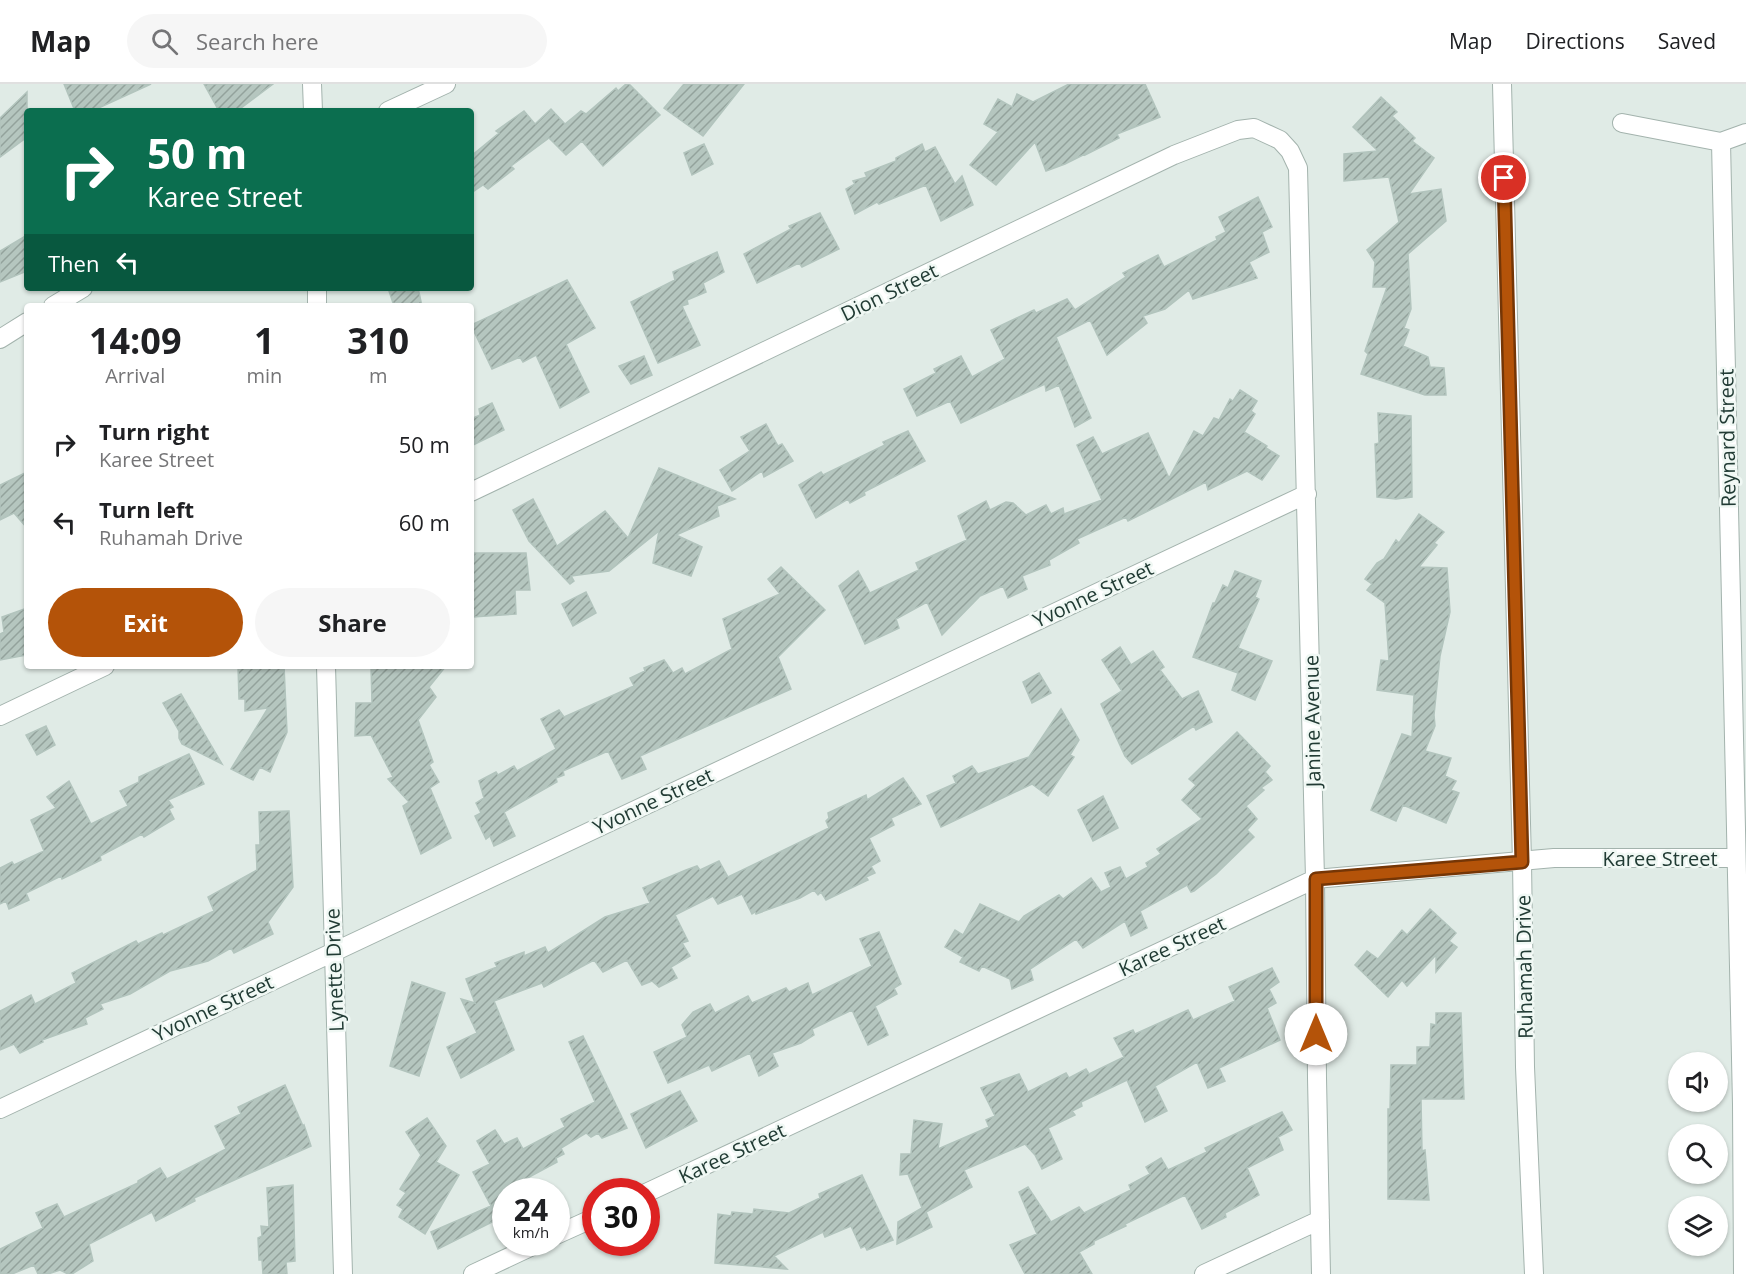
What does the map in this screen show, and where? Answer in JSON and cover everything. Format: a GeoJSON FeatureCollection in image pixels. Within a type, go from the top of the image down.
{"type":"FeatureCollection","features":[{"type":"Feature","properties":{"kind":"street"},"geometry":{"type":"LineString","coordinates":[[312,84],[313,108]]}},
{"type":"Feature","properties":{"kind":"street"},"geometry":{"type":"LineString","coordinates":[[394,108],[446,84]]}},
{"type":"Feature","properties":{"kind":"street","name":"Ruhamah Drive"},"geometry":{"type":"LineString","coordinates":[[1502,84],[1525,1067],[1534,1274]]}},
{"type":"Feature","properties":{"kind":"street"},"geometry":{"type":"LineString","coordinates":[[1622,123],[1721,142],[1746,132]]}},
{"type":"Feature","properties":{"kind":"street","name":"Dion Street"},"geometry":{"type":"LineString","coordinates":[[474,491],[1174,155],[1238,130],[1254,128],[1280,140],[1290,151],[1298,168]]}},
{"type":"Feature","properties":{"kind":"street","name":"Reynard Street"},"geometry":{"type":"LineString","coordinates":[[1721,142],[1737,520],[1736,858],[1744,1103],[1743,1274]]}},
{"type":"Feature","properties":{"kind":"street","name":"Janine Avenue"},"geometry":{"type":"LineString","coordinates":[[1298,168],[1316,879],[1321,1274]]}},
{"type":"Feature","properties":{"kind":"street"},"geometry":{"type":"LineString","coordinates":[[58,303],[78,291]]}},
{"type":"Feature","properties":{"kind":"street"},"geometry":{"type":"LineString","coordinates":[[0,339],[24,324]]}},
{"type":"Feature","properties":{"kind":"street","name":"Yvonne Street"},"geometry":{"type":"LineString","coordinates":[[0,1109],[1307,494]]}},
{"type":"Feature","properties":{"kind":"street"},"geometry":{"type":"LineString","coordinates":[[0,716],[99,669]]}},
{"type":"Feature","properties":{"kind":"street","name":"Lynette Drive"},"geometry":{"type":"LineString","coordinates":[[326,669],[343,1274]]}},
{"type":"Feature","properties":{"kind":"street","name":"Karee Street"},"geometry":{"type":"LineString","coordinates":[[660,1186],[1316,879],[1554,858],[1736,858]]}},
{"type":"Feature","properties":{"kind":"street"},"geometry":{"type":"LineString","coordinates":[[1204,1274],[1320,1220]]}},
{"type":"Feature","properties":{"kind":"street"},"geometry":{"type":"LineString","coordinates":[[473,1274],[511,1256]]}},
{"type":"Feature","properties":{"kind":"building"},"geometry":{"type":"Polygon","coordinates":[[[64,84],[151,84],[99,108],[74,108],[64,84]]]}},
{"type":"Feature","properties":{"kind":"building"},"geometry":{"type":"Polygon","coordinates":[[[204,84],[273,84],[241,108],[217,108],[204,84]]]}},
{"type":"Feature","properties":{"kind":"building"},"geometry":{"type":"Polygon","coordinates":[[[629,84],[660,115],[603,166],[582,141],[566,155],[549,138],[511,166],[514,169],[488,189],[483,185],[474,191],[474,154],[499,133],[496,131],[524,111],[535,124],[551,109],[565,124],[581,111],[586,114],[616,88],[618,91],[629,84]]]}},
{"type":"Feature","properties":{"kind":"building"},"geometry":{"type":"Polygon","coordinates":[[[684,84],[744,84],[703,136],[664,108],[684,84]]]}},
{"type":"Feature","properties":{"kind":"building"},"geometry":{"type":"Polygon","coordinates":[[[1069,84],[1145,84],[1160,117],[1117,134],[1119,138],[1046,171],[1035,142],[996,185],[970,165],[998,132],[984,124],[998,99],[1012,107],[1017,94],[1033,102],[1069,84]]]}},
{"type":"Feature","properties":{"kind":"building"},"geometry":{"type":"Polygon","coordinates":[[[27,92],[27,108],[24,108],[24,139],[0,157],[0,118],[27,92]]]}},
{"type":"Feature","properties":{"kind":"building"},"geometry":{"type":"Polygon","coordinates":[[[1381,97],[1397,112],[1392,116],[1415,138],[1412,141],[1434,158],[1409,194],[1441,189],[1446,221],[1408,254],[1411,309],[1404,328],[1409,330],[1403,346],[1428,357],[1430,367],[1444,368],[1446,395],[1425,395],[1361,374],[1368,354],[1365,351],[1387,287],[1373,287],[1375,262],[1367,250],[1399,222],[1389,177],[1344,181],[1344,154],[1378,151],[1353,127],[1381,97]]]}},
{"type":"Feature","properties":{"kind":"building"},"geometry":{"type":"Polygon","coordinates":[[[704,144],[713,164],[692,175],[684,153],[704,144]]]}},
{"type":"Feature","properties":{"kind":"building"},"geometry":{"type":"Polygon","coordinates":[[[922,144],[925,152],[935,147],[955,184],[962,176],[973,205],[941,221],[926,185],[879,204],[877,202],[855,214],[846,189],[855,184],[853,181],[867,177],[865,173],[896,161],[896,158],[922,144]]]}},
{"type":"Feature","properties":{"kind":"building"},"geometry":{"type":"Polygon","coordinates":[[[1258,197],[1272,227],[1262,232],[1269,252],[1249,262],[1257,278],[1193,299],[1189,290],[1165,309],[1143,316],[1147,323],[1107,355],[1090,320],[1056,337],[1091,418],[1075,427],[1059,385],[1046,391],[1045,384],[961,423],[950,401],[917,416],[904,389],[936,373],[934,369],[961,356],[972,377],[1005,359],[991,330],[1034,310],[1036,313],[1067,299],[1075,310],[1126,277],[1123,273],[1158,255],[1164,267],[1217,240],[1216,237],[1226,232],[1219,217],[1258,197]]]}},
{"type":"Feature","properties":{"kind":"building"},"geometry":{"type":"Polygon","coordinates":[[[820,213],[839,249],[802,267],[799,263],[757,283],[744,254],[791,229],[789,226],[820,213]]]}},
{"type":"Feature","properties":{"kind":"building"},"geometry":{"type":"Polygon","coordinates":[[[24,237],[24,272],[0,282],[0,251],[24,237]]]}},
{"type":"Feature","properties":{"kind":"building"},"geometry":{"type":"Polygon","coordinates":[[[717,252],[724,272],[703,283],[706,292],[687,300],[688,304],[682,306],[700,345],[658,363],[631,302],[675,280],[673,272],[717,252]]]}},
{"type":"Feature","properties":{"kind":"building"},"geometry":{"type":"Polygon","coordinates":[[[567,280],[595,328],[566,344],[589,392],[560,408],[536,355],[523,362],[520,357],[492,369],[474,331],[474,324],[567,280]]]}},
{"type":"Feature","properties":{"kind":"building"},"geometry":{"type":"Polygon","coordinates":[[[389,291],[419,291],[421,303],[393,303],[389,291]]]}},
{"type":"Feature","properties":{"kind":"building"},"geometry":{"type":"Polygon","coordinates":[[[644,356],[652,375],[631,384],[619,366],[644,356]]]}},
{"type":"Feature","properties":{"kind":"building"},"geometry":{"type":"Polygon","coordinates":[[[1240,390],[1257,401],[1251,411],[1255,414],[1244,432],[1279,456],[1262,480],[1247,471],[1208,490],[1206,482],[1128,521],[1126,517],[1077,539],[1079,543],[1049,560],[1050,565],[1022,576],[1027,589],[1008,598],[1003,586],[980,596],[942,635],[927,602],[896,619],[899,628],[865,644],[839,586],[858,571],[870,593],[919,570],[916,563],[967,540],[958,516],[986,501],[990,510],[1006,502],[1013,503],[1026,515],[1046,505],[1051,514],[1063,508],[1064,514],[1102,500],[1077,445],[1093,437],[1102,454],[1148,433],[1169,478],[1194,431],[1203,436],[1214,418],[1219,420],[1230,399],[1233,401],[1240,390]]]}},
{"type":"Feature","properties":{"kind":"building"},"geometry":{"type":"Polygon","coordinates":[[[492,403],[504,430],[474,445],[474,418],[480,415],[479,409],[492,403]]]}},
{"type":"Feature","properties":{"kind":"building"},"geometry":{"type":"Polygon","coordinates":[[[1378,413],[1411,416],[1412,497],[1396,499],[1377,497],[1375,444],[1379,443],[1378,413]]]}},
{"type":"Feature","properties":{"kind":"building"},"geometry":{"type":"Polygon","coordinates":[[[766,424],[778,446],[782,444],[793,461],[764,477],[762,471],[732,491],[720,470],[750,451],[741,437],[766,424]]]}},
{"type":"Feature","properties":{"kind":"building"},"geometry":{"type":"Polygon","coordinates":[[[908,431],[925,461],[864,492],[865,495],[850,503],[848,499],[816,518],[799,485],[821,472],[823,475],[885,445],[883,442],[908,431]]]}},
{"type":"Feature","properties":{"kind":"building"},"geometry":{"type":"Polygon","coordinates":[[[659,468],[735,499],[717,506],[719,516],[676,535],[702,547],[691,576],[653,563],[659,531],[609,571],[571,576],[574,581],[570,584],[529,541],[513,510],[533,499],[557,546],[605,511],[628,538],[659,468]]]}},
{"type":"Feature","properties":{"kind":"building"},"geometry":{"type":"Polygon","coordinates":[[[24,473],[24,525],[14,513],[0,520],[0,485],[24,473]]]}},
{"type":"Feature","properties":{"kind":"building"},"geometry":{"type":"Polygon","coordinates":[[[1419,514],[1444,532],[1434,543],[1437,545],[1419,567],[1447,568],[1450,612],[1440,656],[1435,726],[1425,751],[1451,758],[1445,776],[1456,781],[1451,790],[1459,793],[1446,823],[1403,805],[1396,821],[1371,810],[1402,734],[1412,737],[1414,695],[1377,690],[1381,660],[1389,661],[1385,603],[1367,590],[1372,584],[1365,579],[1377,563],[1384,559],[1396,540],[1399,543],[1419,514]]]}},
{"type":"Feature","properties":{"kind":"building"},"geometry":{"type":"Polygon","coordinates":[[[474,553],[526,553],[530,590],[515,590],[516,614],[474,617],[474,553]]]}},
{"type":"Feature","properties":{"kind":"building"},"geometry":{"type":"Polygon","coordinates":[[[781,567],[825,610],[778,657],[791,689],[640,756],[646,769],[622,779],[608,751],[563,771],[564,775],[556,778],[557,782],[504,812],[515,836],[494,846],[490,836],[486,839],[475,816],[481,813],[476,803],[484,798],[479,781],[496,772],[498,775],[514,766],[517,771],[556,749],[541,719],[559,710],[564,717],[634,686],[630,678],[645,671],[644,668],[664,660],[673,673],[682,668],[685,674],[732,649],[723,619],[780,594],[768,579],[781,567]]]}},
{"type":"Feature","properties":{"kind":"building"},"geometry":{"type":"Polygon","coordinates":[[[1235,571],[1261,581],[1255,597],[1259,599],[1238,648],[1272,661],[1255,700],[1232,690],[1238,673],[1193,657],[1213,603],[1223,585],[1228,588],[1235,571]]]}},
{"type":"Feature","properties":{"kind":"building"},"geometry":{"type":"Polygon","coordinates":[[[586,592],[596,613],[573,626],[562,604],[586,592]]]}},
{"type":"Feature","properties":{"kind":"building"},"geometry":{"type":"Polygon","coordinates":[[[24,609],[24,656],[0,660],[0,634],[4,632],[2,617],[24,609]]]}},
{"type":"Feature","properties":{"kind":"building"},"geometry":{"type":"Polygon","coordinates":[[[1120,647],[1131,665],[1153,651],[1164,667],[1160,670],[1182,699],[1198,691],[1212,722],[1196,730],[1194,726],[1132,764],[1125,756],[1101,704],[1122,691],[1102,660],[1120,647]]]}},
{"type":"Feature","properties":{"kind":"building"},"geometry":{"type":"Polygon","coordinates":[[[238,669],[284,669],[287,732],[270,772],[260,767],[253,780],[231,769],[268,708],[245,711],[245,699],[239,699],[238,669]]]}},
{"type":"Feature","properties":{"kind":"building"},"geometry":{"type":"Polygon","coordinates":[[[371,669],[444,669],[429,687],[436,697],[418,720],[433,762],[429,765],[439,782],[430,788],[451,838],[421,854],[403,806],[409,802],[388,779],[393,777],[371,735],[355,736],[356,703],[372,703],[371,669]]]}},
{"type":"Feature","properties":{"kind":"building"},"geometry":{"type":"Polygon","coordinates":[[[1039,673],[1051,693],[1032,703],[1023,682],[1039,673]]]}},
{"type":"Feature","properties":{"kind":"building"},"geometry":{"type":"Polygon","coordinates":[[[181,694],[222,764],[182,744],[179,731],[163,703],[181,694]]]}},
{"type":"Feature","properties":{"kind":"building"},"geometry":{"type":"Polygon","coordinates":[[[1061,709],[1079,740],[1070,755],[1074,757],[1048,796],[1032,784],[941,827],[927,796],[956,783],[953,776],[972,766],[978,774],[1029,757],[1061,709]]]}},
{"type":"Feature","properties":{"kind":"building"},"geometry":{"type":"Polygon","coordinates":[[[46,726],[55,745],[37,755],[26,735],[46,726]]]}},
{"type":"Feature","properties":{"kind":"building"},"geometry":{"type":"Polygon","coordinates":[[[1237,732],[1270,766],[1265,772],[1272,780],[1261,788],[1264,790],[1246,806],[1257,819],[1247,830],[1254,837],[1216,874],[1194,891],[1191,892],[1187,885],[1140,911],[1147,928],[1131,936],[1125,921],[1083,948],[1076,939],[1030,969],[1033,980],[1012,989],[1010,979],[982,966],[979,971],[960,962],[963,957],[945,947],[955,930],[963,935],[980,904],[1019,922],[1024,916],[1059,895],[1063,899],[1091,878],[1101,892],[1111,887],[1105,873],[1120,867],[1126,879],[1148,867],[1146,863],[1161,854],[1157,849],[1202,819],[1182,800],[1196,785],[1189,779],[1237,732]]]}},
{"type":"Feature","properties":{"kind":"building"},"geometry":{"type":"Polygon","coordinates":[[[189,754],[204,784],[168,800],[173,807],[169,809],[174,819],[144,837],[142,834],[100,856],[101,860],[26,893],[29,900],[9,909],[6,901],[0,904],[0,868],[12,862],[14,865],[44,851],[31,820],[56,808],[47,797],[69,781],[91,824],[128,806],[120,791],[139,782],[139,777],[189,754]]]}},
{"type":"Feature","properties":{"kind":"building"},"geometry":{"type":"Polygon","coordinates":[[[903,778],[921,804],[891,818],[894,825],[869,838],[880,861],[871,866],[875,873],[866,877],[868,880],[826,900],[821,892],[818,895],[814,890],[800,898],[756,914],[755,912],[752,914],[742,894],[718,904],[713,896],[675,915],[688,941],[682,943],[690,956],[671,967],[677,978],[659,987],[652,981],[642,985],[627,960],[603,972],[594,960],[544,987],[542,983],[494,1001],[514,1050],[461,1078],[447,1047],[477,1033],[461,999],[475,1003],[466,979],[497,967],[495,963],[524,952],[524,956],[545,947],[548,953],[605,917],[650,903],[643,888],[686,870],[697,866],[700,870],[719,861],[728,877],[829,828],[826,821],[829,818],[828,813],[866,795],[867,800],[903,778]]]}},
{"type":"Feature","properties":{"kind":"building"},"geometry":{"type":"Polygon","coordinates":[[[1103,796],[1118,828],[1093,841],[1078,810],[1103,796]]]}},
{"type":"Feature","properties":{"kind":"building"},"geometry":{"type":"Polygon","coordinates":[[[289,811],[293,887],[268,922],[273,934],[234,953],[231,948],[208,961],[170,971],[130,994],[100,1004],[103,1009],[85,1018],[87,1024],[42,1040],[43,1042],[20,1053],[14,1044],[0,1050],[0,1011],[31,995],[35,1004],[76,983],[72,973],[136,941],[138,944],[162,933],[163,935],[214,911],[208,897],[257,870],[256,845],[260,845],[259,812],[289,811]]]}},
{"type":"Feature","properties":{"kind":"building"},"geometry":{"type":"Polygon","coordinates":[[[1430,909],[1456,933],[1449,941],[1457,947],[1436,972],[1436,955],[1407,986],[1402,980],[1388,997],[1355,965],[1367,951],[1378,959],[1402,930],[1407,935],[1430,909]]]}},
{"type":"Feature","properties":{"kind":"building"},"geometry":{"type":"Polygon","coordinates":[[[879,932],[901,984],[894,988],[897,994],[875,1006],[888,1035],[868,1045],[852,1010],[812,1029],[814,1035],[801,1043],[772,1053],[778,1066],[759,1076],[750,1053],[712,1071],[709,1065],[668,1083],[654,1052],[687,1037],[682,1025],[693,1012],[710,1004],[715,1013],[748,996],[752,1003],[786,988],[789,992],[808,983],[812,995],[872,966],[860,939],[879,932]]]}},
{"type":"Feature","properties":{"kind":"building"},"geometry":{"type":"Polygon","coordinates":[[[1272,968],[1279,982],[1269,989],[1276,1003],[1267,1008],[1280,1040],[1219,1068],[1225,1081],[1208,1088],[1197,1062],[1155,1086],[1167,1111],[1145,1122],[1127,1080],[1081,1102],[1082,1106],[1072,1111],[1075,1115],[1048,1128],[1062,1159],[1042,1169],[1035,1155],[1025,1144],[964,1170],[972,1187],[926,1212],[932,1227],[897,1244],[898,1222],[922,1208],[908,1174],[900,1175],[901,1154],[911,1154],[914,1120],[942,1124],[938,1149],[989,1127],[986,1120],[995,1116],[981,1088],[1019,1074],[1028,1092],[1066,1073],[1069,1078],[1086,1069],[1089,1074],[1124,1057],[1114,1038],[1133,1030],[1135,1034],[1188,1010],[1193,1020],[1235,1001],[1229,987],[1272,968]]]}},
{"type":"Feature","properties":{"kind":"building"},"geometry":{"type":"Polygon","coordinates":[[[412,982],[445,993],[419,1076],[390,1066],[412,982]]]}},
{"type":"Feature","properties":{"kind":"building"},"geometry":{"type":"Polygon","coordinates":[[[1436,1013],[1461,1013],[1464,1099],[1421,1099],[1422,1151],[1425,1150],[1429,1200],[1388,1199],[1388,1109],[1390,1109],[1391,1065],[1417,1065],[1417,1047],[1430,1047],[1431,1024],[1436,1025],[1436,1013]]]}},
{"type":"Feature","properties":{"kind":"building"},"geometry":{"type":"Polygon","coordinates":[[[583,1036],[627,1128],[602,1138],[598,1133],[591,1137],[586,1133],[561,1148],[564,1154],[556,1158],[557,1162],[527,1178],[492,1178],[492,1222],[438,1249],[431,1232],[491,1206],[473,1172],[490,1164],[477,1141],[495,1130],[504,1144],[517,1138],[523,1149],[565,1127],[561,1119],[595,1102],[569,1042],[583,1036]]]}},
{"type":"Feature","properties":{"kind":"building"},"geometry":{"type":"Polygon","coordinates":[[[285,1085],[311,1146],[194,1198],[195,1201],[156,1221],[152,1212],[89,1244],[93,1261],[72,1274],[60,1270],[38,1274],[34,1265],[12,1274],[0,1274],[0,1249],[43,1228],[36,1213],[57,1204],[64,1217],[138,1183],[160,1168],[167,1179],[226,1149],[215,1126],[241,1114],[238,1107],[285,1085]]]}},
{"type":"Feature","properties":{"kind":"building"},"geometry":{"type":"Polygon","coordinates":[[[680,1091],[697,1121],[646,1148],[631,1114],[680,1091]]]}},
{"type":"Feature","properties":{"kind":"building"},"geometry":{"type":"Polygon","coordinates":[[[1282,1112],[1292,1130],[1278,1137],[1283,1150],[1247,1168],[1259,1195],[1225,1213],[1226,1217],[1202,1229],[1185,1195],[1125,1224],[1126,1226],[1094,1241],[1094,1244],[1079,1252],[1092,1274],[1025,1274],[1010,1245],[1037,1234],[1019,1192],[1028,1187],[1051,1222],[1079,1207],[1084,1213],[1131,1190],[1129,1185],[1150,1174],[1146,1167],[1161,1158],[1168,1170],[1207,1152],[1205,1148],[1282,1112]]]}},
{"type":"Feature","properties":{"kind":"building"},"geometry":{"type":"Polygon","coordinates":[[[427,1118],[446,1146],[436,1162],[459,1175],[425,1234],[399,1217],[403,1209],[397,1205],[406,1193],[400,1189],[421,1155],[406,1132],[427,1118]]]}},
{"type":"Feature","properties":{"kind":"building"},"geometry":{"type":"Polygon","coordinates":[[[862,1175],[893,1240],[867,1250],[865,1246],[861,1248],[851,1226],[825,1237],[823,1232],[774,1256],[787,1269],[715,1263],[718,1214],[731,1216],[732,1212],[753,1214],[754,1209],[789,1213],[820,1198],[819,1194],[862,1175]]]}},
{"type":"Feature","properties":{"kind":"building"},"geometry":{"type":"Polygon","coordinates":[[[293,1185],[295,1261],[286,1262],[287,1274],[263,1274],[262,1260],[259,1260],[258,1238],[262,1236],[261,1226],[269,1227],[267,1188],[293,1185]]]}},
{"type":"Feature","properties":{"kind":"route"},"geometry":{"type":"LineString","coordinates":[[1316,1034],[1316,879],[1522,862],[1504,178]]}}]}
